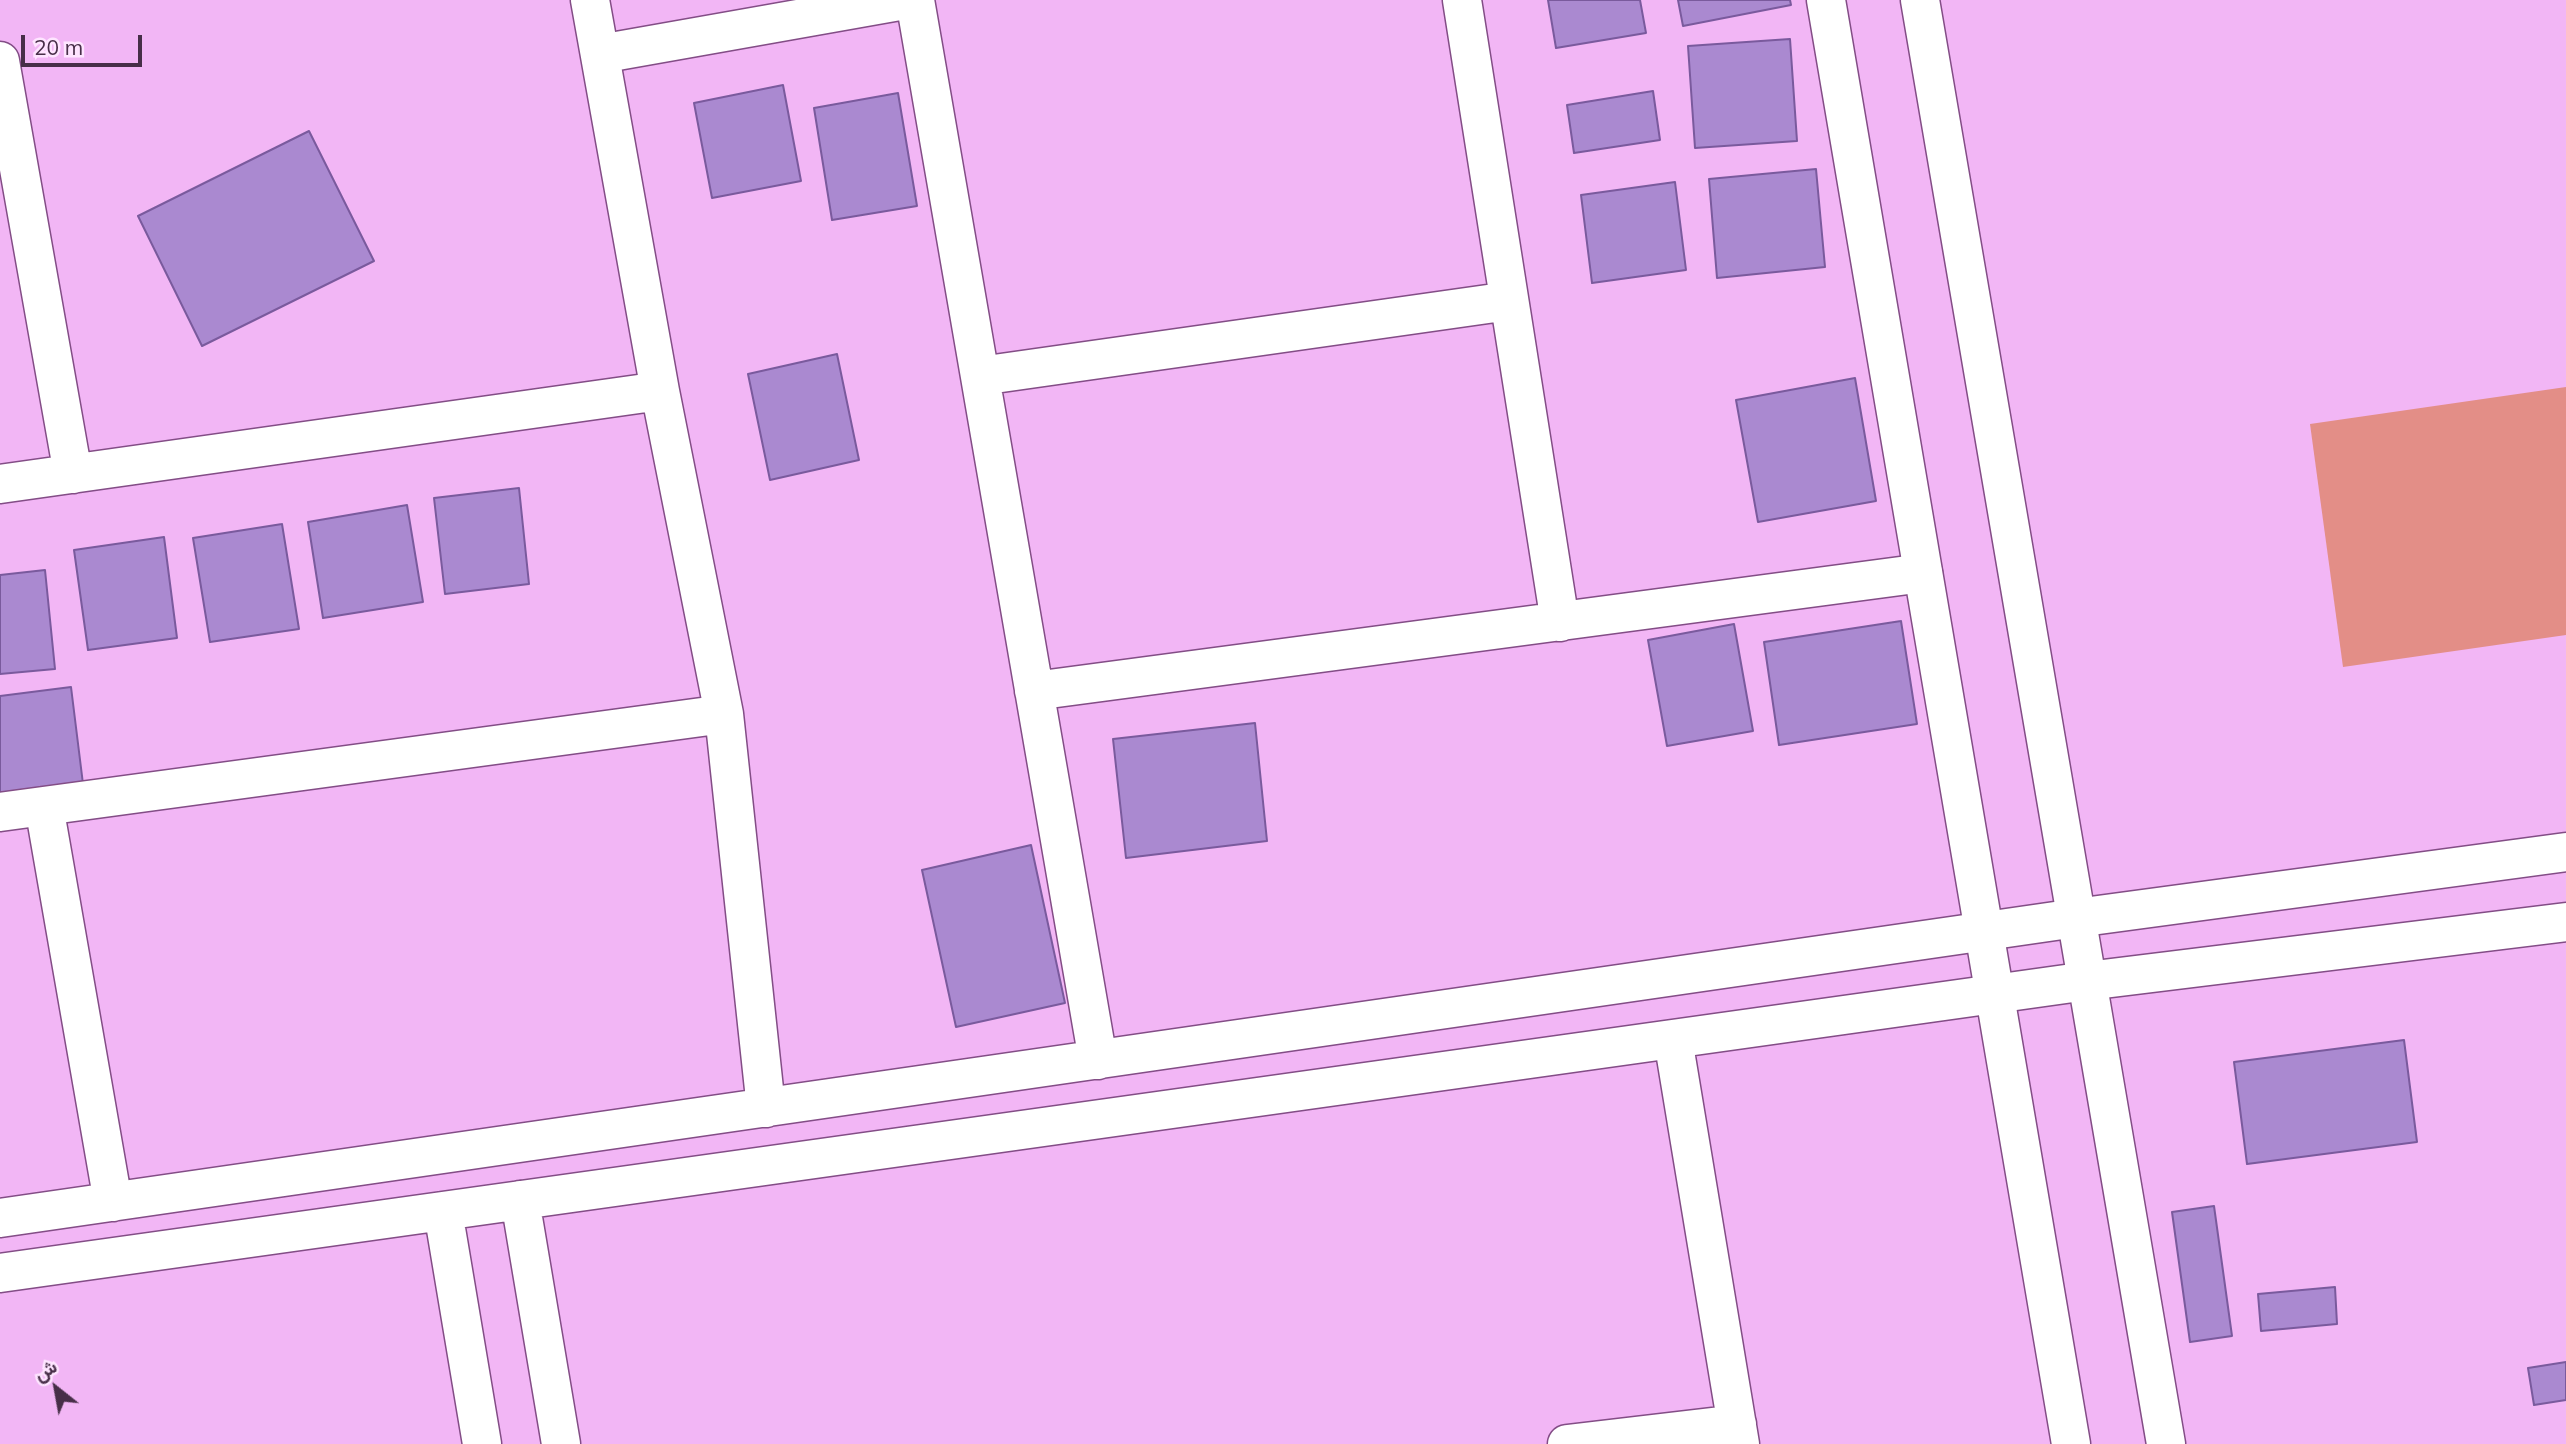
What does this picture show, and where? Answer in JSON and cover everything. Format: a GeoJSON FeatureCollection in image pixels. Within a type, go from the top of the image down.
{"type":"FeatureCollection","features":[{"type":"Feature","properties":{"kind":"street"},"geometry":{"type":"LineString","coordinates":[[590,0],[660,391],[724,714],[766,1108]]}},
{"type":"Feature","properties":{"kind":"street"},"geometry":{"type":"LineString","coordinates":[[600,54],[905,0]]}},
{"type":"Feature","properties":{"kind":"street"},"geometry":{"type":"LineString","coordinates":[[915,0],[1098,1060]]}},
{"type":"Feature","properties":{"kind":"street"},"geometry":{"type":"LineString","coordinates":[[1462,0],[1560,622]]}},
{"type":"Feature","properties":{"kind":"street"},"geometry":{"type":"LineString","coordinates":[[1826,0],[2071,1444]]}},
{"type":"Feature","properties":{"kind":"street"},"geometry":{"type":"LineString","coordinates":[[1920,0],[2166,1444]]}},
{"type":"Feature","properties":{"kind":"street"},"geometry":{"type":"LineString","coordinates":[[0,61],[6,125],[73,474]]}},
{"type":"Feature","properties":{"kind":"street"},"geometry":{"type":"LineString","coordinates":[[980,376],[1509,301]]}},
{"type":"Feature","properties":{"kind":"street"},"geometry":{"type":"LineString","coordinates":[[0,484],[660,391]]}},
{"type":"Feature","properties":{"kind":"street"},"geometry":{"type":"LineString","coordinates":[[1034,691],[1923,573]]}},
{"type":"Feature","properties":{"kind":"street"},"geometry":{"type":"LineString","coordinates":[[0,812],[724,714]]}},
{"type":"Feature","properties":{"kind":"street"},"geometry":{"type":"LineString","coordinates":[[44,806],[113,1202]]}},
{"type":"Feature","properties":{"kind":"street"},"geometry":{"type":"LineString","coordinates":[[0,1219],[2076,918],[2566,852]]}},
{"type":"Feature","properties":{"kind":"street"},"geometry":{"type":"LineString","coordinates":[[0,1273],[2087,981],[2566,922]]}},
{"type":"Feature","properties":{"kind":"street"},"geometry":{"type":"LineString","coordinates":[[1567,1444],[1739,1434],[1673,1039]]}},
{"type":"Feature","properties":{"kind":"street"},"geometry":{"type":"LineString","coordinates":[[520,1200],[561,1444]]}},
{"type":"Feature","properties":{"kind":"street"},"geometry":{"type":"LineString","coordinates":[[443,1211],[482,1444]]}},
{"type":"Feature","properties":{"kind":"shaded area"},"geometry":{"type":"Polygon","coordinates":[[[2566,387],[2566,635],[2343,667],[2310,424],[2566,387]]]}},
{"type":"Feature","properties":{"kind":"building"},"geometry":{"type":"Polygon","coordinates":[[[1548,0],[1640,0],[1646,33],[1556,48],[1548,0]]]}},
{"type":"Feature","properties":{"kind":"building"},"geometry":{"type":"Polygon","coordinates":[[[1678,0],[1790,0],[1791,5],[1683,26],[1678,0]]]}},
{"type":"Feature","properties":{"kind":"building"},"geometry":{"type":"Polygon","coordinates":[[[1790,39],[1797,141],[1695,148],[1688,46],[1790,39]]]}},
{"type":"Feature","properties":{"kind":"building"},"geometry":{"type":"Polygon","coordinates":[[[783,85],[801,181],[712,198],[694,103],[783,85]]]}},
{"type":"Feature","properties":{"kind":"building"},"geometry":{"type":"Polygon","coordinates":[[[1653,91],[1660,140],[1574,153],[1567,105],[1653,91]]]}},
{"type":"Feature","properties":{"kind":"building"},"geometry":{"type":"Polygon","coordinates":[[[898,93],[917,206],[832,220],[814,108],[898,93]]]}},
{"type":"Feature","properties":{"kind":"building"},"geometry":{"type":"Polygon","coordinates":[[[309,131],[374,261],[202,346],[138,216],[309,131]]]}},
{"type":"Feature","properties":{"kind":"building"},"geometry":{"type":"Polygon","coordinates":[[[1816,169],[1825,267],[1717,278],[1709,179],[1816,169]]]}},
{"type":"Feature","properties":{"kind":"building"},"geometry":{"type":"Polygon","coordinates":[[[1675,182],[1686,270],[1592,283],[1581,195],[1675,182]]]}},
{"type":"Feature","properties":{"kind":"building"},"geometry":{"type":"Polygon","coordinates":[[[837,354],[859,460],[770,480],[748,374],[837,354]]]}},
{"type":"Feature","properties":{"kind":"building"},"geometry":{"type":"Polygon","coordinates":[[[1855,378],[1876,501],[1758,522],[1736,400],[1855,378]]]}},
{"type":"Feature","properties":{"kind":"building"},"geometry":{"type":"Polygon","coordinates":[[[519,488],[529,584],[445,594],[434,498],[519,488]]]}},
{"type":"Feature","properties":{"kind":"building"},"geometry":{"type":"Polygon","coordinates":[[[407,505],[423,602],[323,618],[308,522],[407,505]]]}},
{"type":"Feature","properties":{"kind":"building"},"geometry":{"type":"Polygon","coordinates":[[[282,524],[299,629],[210,642],[193,538],[282,524]]]}},
{"type":"Feature","properties":{"kind":"building"},"geometry":{"type":"Polygon","coordinates":[[[164,537],[177,638],[88,650],[74,550],[164,537]]]}},
{"type":"Feature","properties":{"kind":"building"},"geometry":{"type":"Polygon","coordinates":[[[45,570],[55,669],[0,674],[0,575],[45,570]]]}},
{"type":"Feature","properties":{"kind":"building"},"geometry":{"type":"Polygon","coordinates":[[[1901,621],[1917,724],[1779,745],[1764,642],[1901,621]]]}},
{"type":"Feature","properties":{"kind":"building"},"geometry":{"type":"Polygon","coordinates":[[[1734,624],[1753,731],[1667,746],[1648,640],[1734,624]]]}},
{"type":"Feature","properties":{"kind":"building"},"geometry":{"type":"Polygon","coordinates":[[[71,687],[83,784],[0,795],[0,696],[71,687]]]}},
{"type":"Feature","properties":{"kind":"building"},"geometry":{"type":"Polygon","coordinates":[[[1255,723],[1267,841],[1126,858],[1113,739],[1255,723]]]}},
{"type":"Feature","properties":{"kind":"building"},"geometry":{"type":"Polygon","coordinates":[[[1031,845],[1065,1003],[956,1027],[922,870],[1031,845]]]}},
{"type":"Feature","properties":{"kind":"building"},"geometry":{"type":"Polygon","coordinates":[[[2404,1040],[2417,1142],[2247,1164],[2234,1062],[2404,1040]]]}},
{"type":"Feature","properties":{"kind":"building"},"geometry":{"type":"Polygon","coordinates":[[[2214,1206],[2232,1336],[2190,1342],[2172,1212],[2214,1206]]]}},
{"type":"Feature","properties":{"kind":"building"},"geometry":{"type":"Polygon","coordinates":[[[2335,1287],[2337,1324],[2261,1331],[2258,1294],[2335,1287]]]}},
{"type":"Feature","properties":{"kind":"building"},"geometry":{"type":"Polygon","coordinates":[[[2566,1362],[2566,1400],[2534,1405],[2528,1368],[2566,1362]]]}}]}
